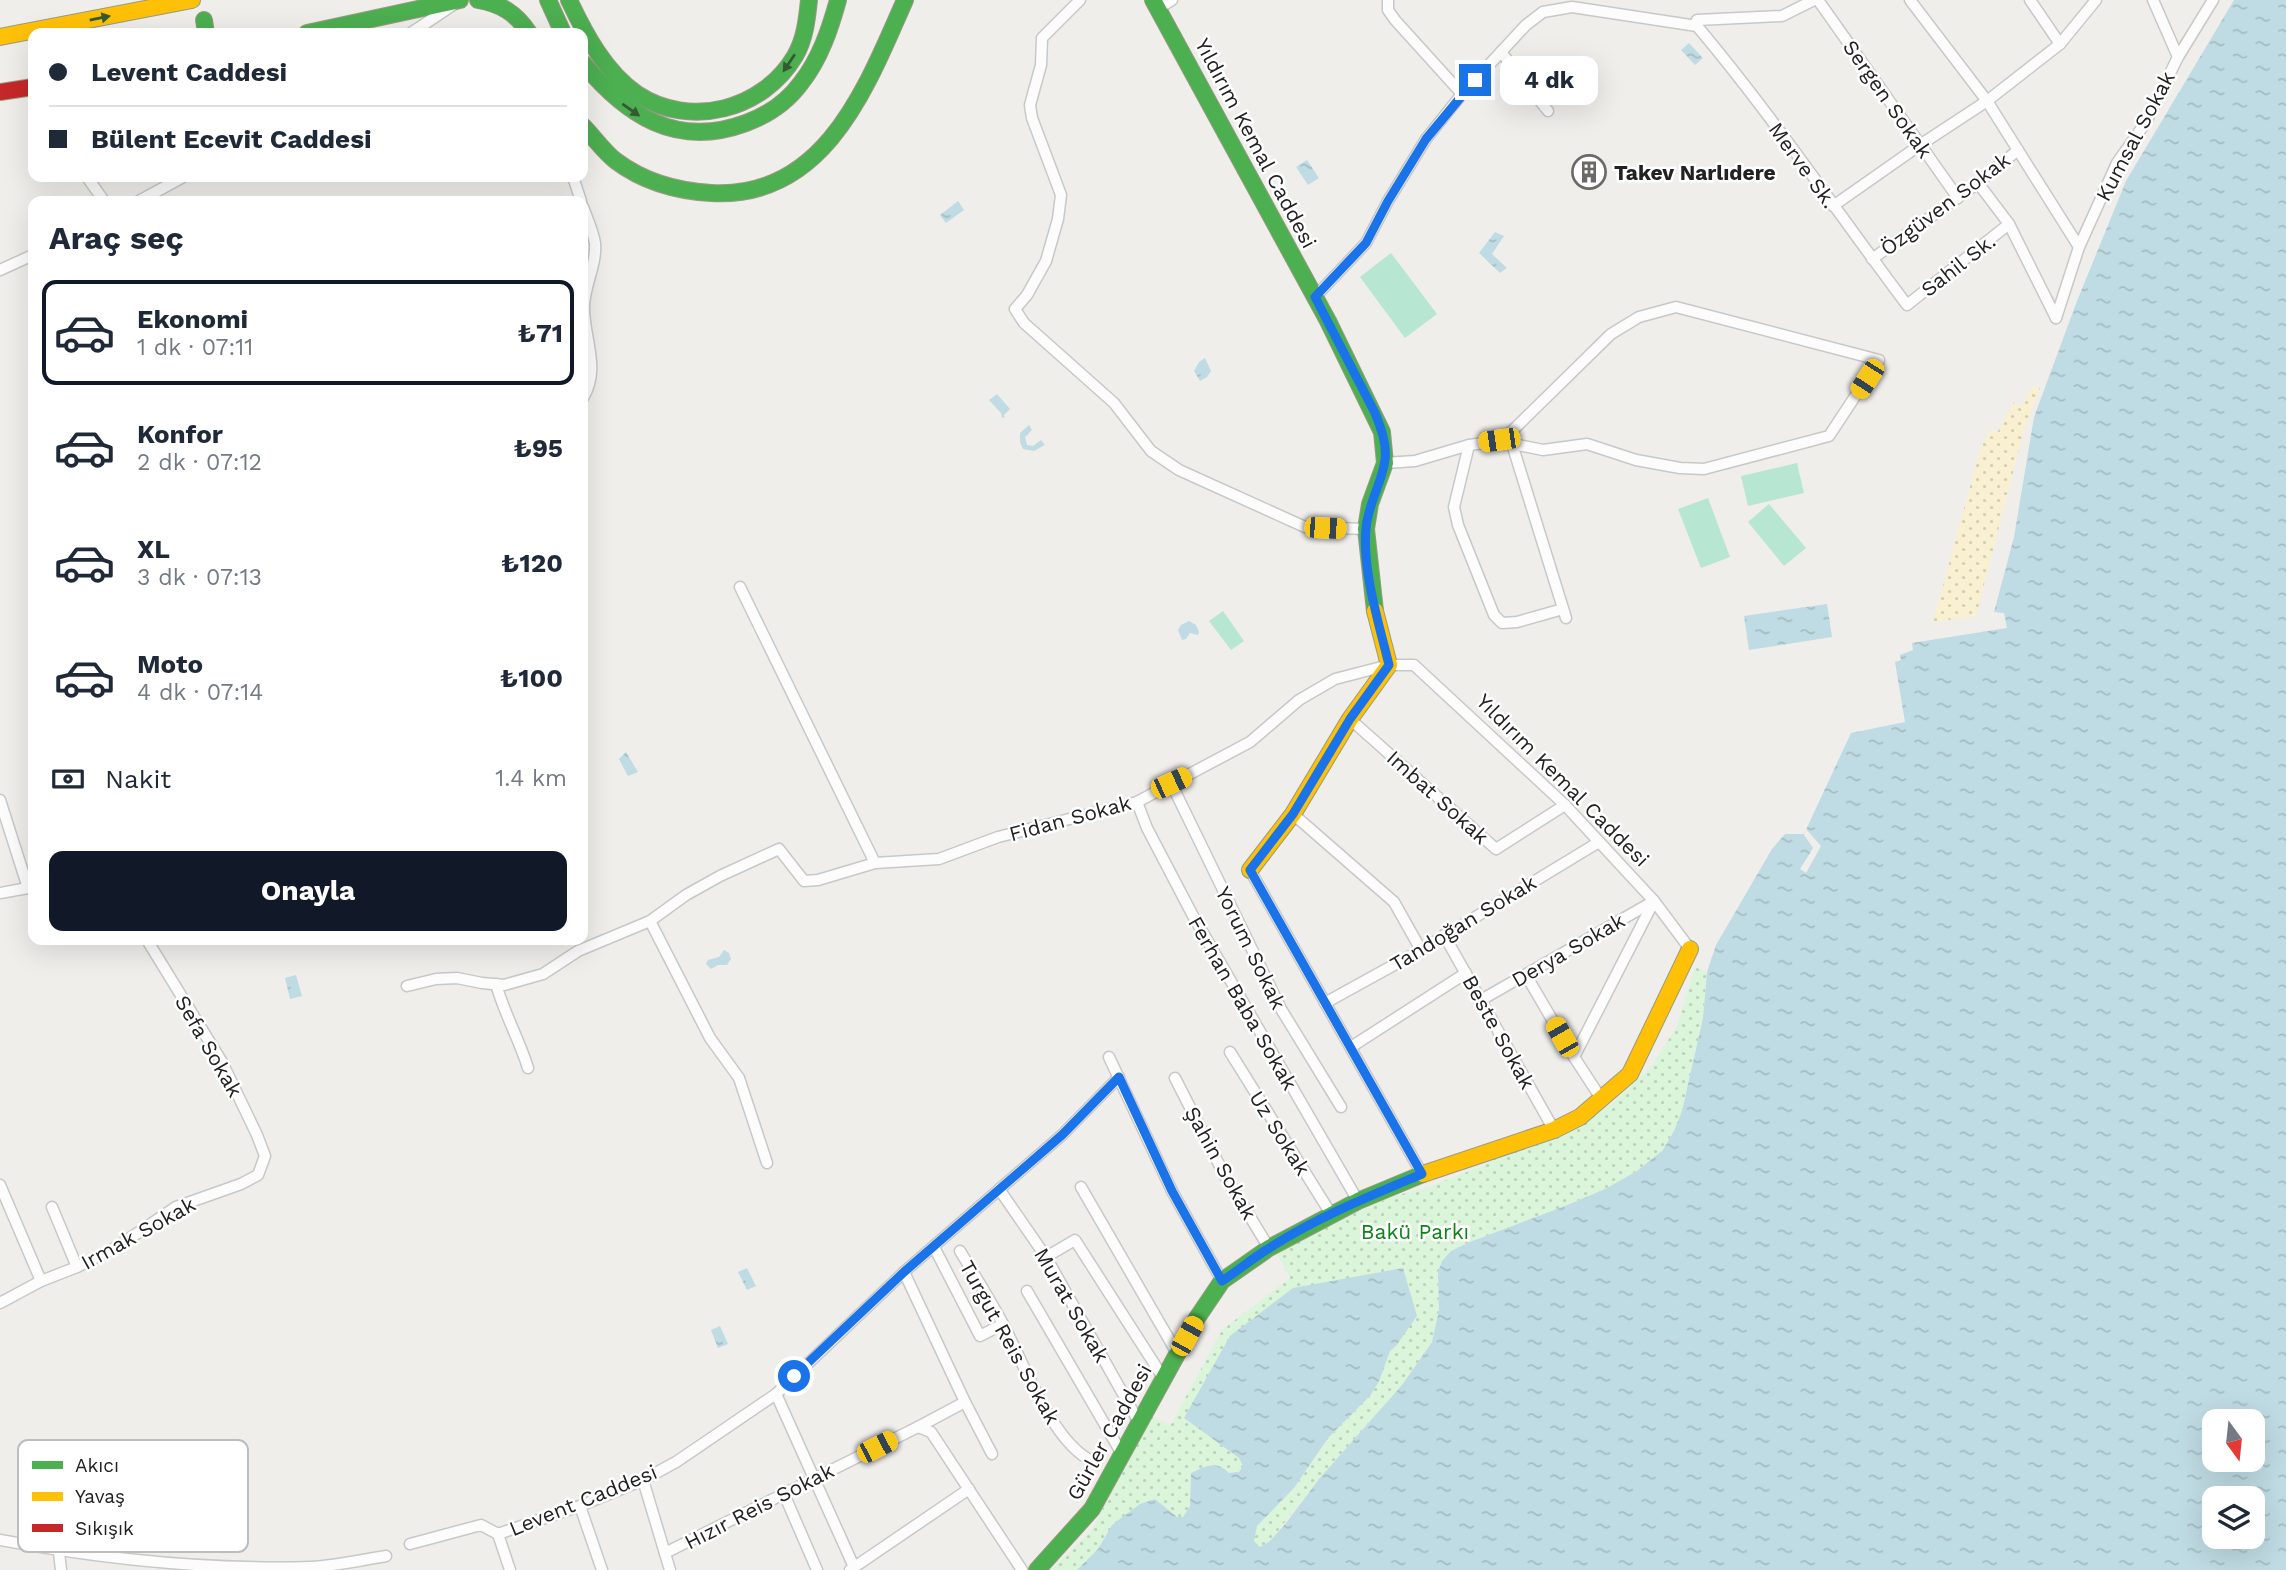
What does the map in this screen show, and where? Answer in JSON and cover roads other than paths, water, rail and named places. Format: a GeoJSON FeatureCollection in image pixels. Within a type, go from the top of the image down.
{"type":"FeatureCollection","features":[{"type":"Feature","properties":{"kind":"main road"},"geometry":{"type":"LineString","coordinates":[[47,28],[192,0]]}},
{"type":"Feature","properties":{"kind":"main road"},"geometry":{"type":"LineString","coordinates":[[330,28],[461,0]]}},
{"type":"Feature","properties":{"kind":"main road"},"geometry":{"type":"LineString","coordinates":[[478,0],[510,10],[525,28]]}},
{"type":"Feature","properties":{"kind":"main road"},"geometry":{"type":"LineString","coordinates":[[548,0],[562,28]]}},
{"type":"Feature","properties":{"kind":"main road"},"geometry":{"type":"LineString","coordinates":[[569,0],[582,28]]}},
{"type":"Feature","properties":{"kind":"main road"},"geometry":{"type":"LineString","coordinates":[[588,39],[598,54],[631,88],[650,102],[672,110],[698,113],[726,111],[748,102],[772,86],[791,63],[804,39],[810,16],[809,0]]}},
{"type":"Feature","properties":{"kind":"main road"},"geometry":{"type":"LineString","coordinates":[[588,69],[604,89],[654,125],[684,133],[718,132],[741,127],[771,112],[793,93],[819,55],[838,0]]}},
{"type":"Feature","properties":{"kind":"main road"},"geometry":{"type":"LineString","coordinates":[[588,131],[617,161],[654,183],[697,193],[735,193],[781,181],[814,156],[843,124],[871,76],[905,0]]}},
{"type":"Feature","properties":{"kind":"main road","name":"Yıldırım Kemal Caddesi"},"geometry":{"type":"LineString","coordinates":[[1161,3],[1375,413],[1382,432],[1385,463],[1370,504],[1366,529],[1373,604],[1389,665]]}},
{"type":"Feature","properties":{"kind":"main road"},"geometry":{"type":"LineString","coordinates":[[0,37],[28,32]]}},
{"type":"Feature","properties":{"kind":"main road"},"geometry":{"type":"LineString","coordinates":[[0,92],[28,88]]}},
{"type":"Feature","properties":{"kind":"main road"},"geometry":{"type":"LineString","coordinates":[[1250,870],[1293,814],[1350,719],[1389,665]]}},
{"type":"Feature","properties":{"kind":"main road","name":"Gürler Caddesi"},"geometry":{"type":"LineString","coordinates":[[1037,1570],[1092,1509],[1177,1353],[1222,1281],[1269,1248],[1357,1201],[1422,1174],[1554,1130],[1580,1117],[1630,1074],[1690,949]]}},
{"type":"Feature","properties":{"kind":"street"},"geometry":{"type":"LineString","coordinates":[[419,28],[461,0]]}},
{"type":"Feature","properties":{"kind":"street"},"geometry":{"type":"LineString","coordinates":[[1080,0],[1042,38],[1041,65],[1030,105],[1032,118],[1061,195],[1058,219],[1046,261],[1027,295],[1015,309],[1024,323],[1114,403],[1151,451],[1179,470],[1305,527],[1366,529]]}},
{"type":"Feature","properties":{"kind":"street"},"geometry":{"type":"LineString","coordinates":[[1388,0],[1388,10],[1395,20],[1462,93]]}},
{"type":"Feature","properties":{"kind":"street","name":"Sergen Sokak"},"geometry":{"type":"LineString","coordinates":[[1697,26],[1698,20],[1782,16],[1816,0],[1958,198]]}},
{"type":"Feature","properties":{"kind":"street"},"geometry":{"type":"LineString","coordinates":[[1910,0],[1987,101],[2079,247]]}},
{"type":"Feature","properties":{"kind":"street"},"geometry":{"type":"LineString","coordinates":[[2030,0],[2060,44]]}},
{"type":"Feature","properties":{"kind":"street"},"geometry":{"type":"LineString","coordinates":[[1833,206],[1987,101],[2060,44],[2096,0]]}},
{"type":"Feature","properties":{"kind":"street"},"geometry":{"type":"LineString","coordinates":[[2153,0],[2178,57]]}},
{"type":"Feature","properties":{"kind":"street","name":"Kumsal Sokak"},"geometry":{"type":"LineString","coordinates":[[2009,224],[2056,318],[2079,247],[2117,163],[2146,122],[2178,57],[2213,0]]}},
{"type":"Feature","properties":{"kind":"street"},"geometry":{"type":"LineString","coordinates":[[1315,297],[1366,243],[1426,139],[1462,93],[1527,25],[1544,12],[1572,7],[1697,26]]}},
{"type":"Feature","properties":{"kind":"street","name":"Merve Sk."},"geometry":{"type":"LineString","coordinates":[[1697,26],[1755,96],[1907,305]]}},
{"type":"Feature","properties":{"kind":"street"},"geometry":{"type":"LineString","coordinates":[[1501,52],[1548,111]]}},
{"type":"Feature","properties":{"kind":"street","name":"Özgüven Sokak"},"geometry":{"type":"LineString","coordinates":[[1872,259],[1958,198],[2018,150]]}},
{"type":"Feature","properties":{"kind":"street"},"geometry":{"type":"LineString","coordinates":[[148,196],[174,182]]}},
{"type":"Feature","properties":{"kind":"street"},"geometry":{"type":"LineString","coordinates":[[1978,183],[2009,224]]}},
{"type":"Feature","properties":{"kind":"street"},"geometry":{"type":"LineString","coordinates":[[588,222],[595,251],[588,281]]}},
{"type":"Feature","properties":{"kind":"street","name":"Sahil Sk."},"geometry":{"type":"LineString","coordinates":[[1907,305],[2009,224]]}},
{"type":"Feature","properties":{"kind":"street"},"geometry":{"type":"LineString","coordinates":[[0,270],[28,257]]}},
{"type":"Feature","properties":{"kind":"street"},"geometry":{"type":"LineString","coordinates":[[1385,463],[1415,461],[1469,445],[1499,440],[1512,431],[1611,334],[1639,317],[1676,307],[1879,360],[1829,436],[1704,469],[1680,468],[1636,460],[1587,444],[1543,450],[1499,440]]}},
{"type":"Feature","properties":{"kind":"street"},"geometry":{"type":"LineString","coordinates":[[588,342],[592,375],[588,385]]}},
{"type":"Feature","properties":{"kind":"street"},"geometry":{"type":"LineString","coordinates":[[1469,445],[1454,507],[1458,524],[1494,615],[1502,623],[1564,613],[1512,444]]}},
{"type":"Feature","properties":{"kind":"street"},"geometry":{"type":"LineString","coordinates":[[740,587],[875,863]]}},
{"type":"Feature","properties":{"kind":"street","name":"Fidan Sokak"},"geometry":{"type":"LineString","coordinates":[[650,920],[709,882],[779,849],[804,881],[818,880],[875,863],[939,859],[1011,834],[1137,802],[1250,742],[1299,700],[1335,679],[1389,665]]}},
{"type":"Feature","properties":{"kind":"street","name":"Yıldırım Kemal Caddesi"},"geometry":{"type":"LineString","coordinates":[[1389,665],[1414,665],[1565,805],[1654,901],[1690,949]]}},
{"type":"Feature","properties":{"kind":"street","name":"Imbat Sokak"},"geometry":{"type":"LineString","coordinates":[[1350,719],[1496,849],[1565,805]]}},
{"type":"Feature","properties":{"kind":"street","name":"Yorum Sokak"},"geometry":{"type":"LineString","coordinates":[[1171,783],[1281,1009],[1341,1107]]}},
{"type":"Feature","properties":{"kind":"street"},"geometry":{"type":"LineString","coordinates":[[0,800],[28,879]]}},
{"type":"Feature","properties":{"kind":"street","name":"Ferhan Baba Sokak"},"geometry":{"type":"LineString","coordinates":[[1137,802],[1147,828],[1209,945],[1357,1201]]}},
{"type":"Feature","properties":{"kind":"street"},"geometry":{"type":"LineString","coordinates":[[1293,814],[1394,901],[1420,950]]}},
{"type":"Feature","properties":{"kind":"street","name":"Tandoğan Sokak"},"geometry":{"type":"LineString","coordinates":[[1325,1003],[1420,950],[1599,842]]}},
{"type":"Feature","properties":{"kind":"street"},"geometry":{"type":"LineString","coordinates":[[1250,870],[1422,1174]]}},
{"type":"Feature","properties":{"kind":"street"},"geometry":{"type":"LineString","coordinates":[[0,894],[28,889]]}},
{"type":"Feature","properties":{"kind":"street"},"geometry":{"type":"LineString","coordinates":[[1574,1057],[1654,901]]}},
{"type":"Feature","properties":{"kind":"street","name":"Derya Sokak"},"geometry":{"type":"LineString","coordinates":[[1481,1000],[1654,901]]}},
{"type":"Feature","properties":{"kind":"street"},"geometry":{"type":"LineString","coordinates":[[588,941],[650,920],[710,1038],[739,1078],[767,1164]]}},
{"type":"Feature","properties":{"kind":"street","name":"Beste Sokak"},"geometry":{"type":"LineString","coordinates":[[1444,935],[1554,1130]]}},
{"type":"Feature","properties":{"kind":"street","name":"Sefa Sokak"},"geometry":{"type":"LineString","coordinates":[[150,945],[222,1062],[265,1156]]}},
{"type":"Feature","properties":{"kind":"street"},"geometry":{"type":"LineString","coordinates":[[407,986],[436,979],[457,978],[496,984],[525,980],[543,974],[575,945]]}},
{"type":"Feature","properties":{"kind":"street"},"geometry":{"type":"LineString","coordinates":[[1350,1047],[1466,973]]}},
{"type":"Feature","properties":{"kind":"street"},"geometry":{"type":"LineString","coordinates":[[1526,975],[1602,1100]]}},
{"type":"Feature","properties":{"kind":"street"},"geometry":{"type":"LineString","coordinates":[[496,984],[528,1068]]}},
{"type":"Feature","properties":{"kind":"street","name":"Uz Sokak"},"geometry":{"type":"LineString","coordinates":[[1230,1052],[1331,1214]]}},
{"type":"Feature","properties":{"kind":"street"},"geometry":{"type":"LineString","coordinates":[[1110,1057],[1172,1191],[1222,1281]]}},
{"type":"Feature","properties":{"kind":"street","name":"Levent Caddesi"},"geometry":{"type":"LineString","coordinates":[[410,1544],[481,1525],[498,1534],[580,1506],[643,1480],[676,1461],[776,1394],[904,1272],[1062,1135],[1119,1077]]}},
{"type":"Feature","properties":{"kind":"street","name":"Şahin Sokak"},"geometry":{"type":"LineString","coordinates":[[1175,1078],[1224,1174],[1269,1248]]}},
{"type":"Feature","properties":{"kind":"street","name":"Irmak Sokak"},"geometry":{"type":"LineString","coordinates":[[0,1303],[41,1281],[117,1247],[176,1208],[258,1175],[265,1156]]}},
{"type":"Feature","properties":{"kind":"street"},"geometry":{"type":"LineString","coordinates":[[0,1185],[41,1281]]}},
{"type":"Feature","properties":{"kind":"street"},"geometry":{"type":"LineString","coordinates":[[1082,1187],[1177,1353]]}},
{"type":"Feature","properties":{"kind":"street","name":"Murat Sokak"},"geometry":{"type":"LineString","coordinates":[[999,1189],[1046,1257],[1140,1424]]}},
{"type":"Feature","properties":{"kind":"street"},"geometry":{"type":"LineString","coordinates":[[52,1207],[77,1267]]}},
{"type":"Feature","properties":{"kind":"street"},"geometry":{"type":"LineString","coordinates":[[1046,1257],[1075,1240],[1164,1379]]}},
{"type":"Feature","properties":{"kind":"street"},"geometry":{"type":"LineString","coordinates":[[934,1247],[980,1336],[1003,1324]]}},
{"type":"Feature","properties":{"kind":"street","name":"Turgut Reis Sokak"},"geometry":{"type":"LineString","coordinates":[[960,1251],[1003,1324],[1055,1426],[1084,1458],[1092,1461]]}},
{"type":"Feature","properties":{"kind":"street"},"geometry":{"type":"LineString","coordinates":[[904,1272],[992,1454]]}},
{"type":"Feature","properties":{"kind":"street"},"geometry":{"type":"LineString","coordinates":[[1027,1291],[1122,1454]]}},
{"type":"Feature","properties":{"kind":"street"},"geometry":{"type":"LineString","coordinates":[[776,1394],[815,1478],[852,1569],[969,1489]]}},
{"type":"Feature","properties":{"kind":"street","name":"Hızır Reis Sokak"},"geometry":{"type":"LineString","coordinates":[[665,1553],[965,1402]]}},
{"type":"Feature","properties":{"kind":"street"},"geometry":{"type":"LineString","coordinates":[[918,1427],[931,1432],[1022,1570]]}},
{"type":"Feature","properties":{"kind":"street"},"geometry":{"type":"LineString","coordinates":[[643,1480],[670,1570]]}},
{"type":"Feature","properties":{"kind":"street"},"geometry":{"type":"LineString","coordinates":[[784,1494],[817,1570]]}},
{"type":"Feature","properties":{"kind":"street"},"geometry":{"type":"LineString","coordinates":[[580,1506],[602,1570]]}},
{"type":"Feature","properties":{"kind":"street"},"geometry":{"type":"LineString","coordinates":[[498,1534],[510,1570]]}},
{"type":"Feature","properties":{"kind":"street"},"geometry":{"type":"LineString","coordinates":[[61,1570],[59,1552],[239,1568],[312,1567],[386,1556]]}},
{"type":"Feature","properties":{"kind":"water"},"geometry":{"type":"Polygon","coordinates":[[[2234,0],[2286,0],[2286,1570],[1077,1570],[1098,1549],[1112,1525],[1140,1504],[1155,1499],[1177,1517],[1183,1517],[1190,1506],[1191,1473],[1215,1465],[1229,1473],[1239,1472],[1243,1466],[1239,1458],[1184,1418],[1230,1336],[1293,1288],[1403,1268],[1417,1316],[1390,1351],[1379,1381],[1370,1396],[1328,1438],[1294,1488],[1257,1526],[1254,1541],[1260,1547],[1270,1541],[1286,1523],[1319,1479],[1402,1385],[1432,1342],[1439,1310],[1438,1272],[1442,1261],[1451,1251],[1607,1188],[1637,1171],[1663,1150],[1682,1111],[1703,1018],[1707,972],[1716,945],[1772,849],[1785,834],[1804,834],[1851,733],[1905,722],[1895,662],[1901,660],[1900,655],[1913,650],[1912,643],[2007,628],[2004,613],[1994,612],[2014,537],[2034,417],[2126,181],[2234,0]]]}},
{"type":"Feature","properties":{"kind":"water"},"geometry":{"type":"Polygon","coordinates":[[[1689,43],[1703,58],[1695,65],[1681,50],[1689,43]]]}},
{"type":"Feature","properties":{"kind":"water"},"geometry":{"type":"Polygon","coordinates":[[[1307,160],[1319,178],[1308,185],[1296,167],[1307,160]]]}},
{"type":"Feature","properties":{"kind":"water"},"geometry":{"type":"Polygon","coordinates":[[[958,201],[964,210],[946,223],[940,215],[958,201]]]}},
{"type":"Feature","properties":{"kind":"water"},"geometry":{"type":"Polygon","coordinates":[[[1495,232],[1504,236],[1492,254],[1507,268],[1500,273],[1479,253],[1495,232]]]}},
{"type":"Feature","properties":{"kind":"water"},"geometry":{"type":"Polygon","coordinates":[[[1205,358],[1211,371],[1200,381],[1194,371],[1205,358]]]}},
{"type":"Feature","properties":{"kind":"water"},"geometry":{"type":"Polygon","coordinates":[[[997,394],[1010,409],[1002,418],[1001,413],[989,400],[997,394]]]}},
{"type":"Feature","properties":{"kind":"water"},"geometry":{"type":"Polygon","coordinates":[[[1029,425],[1032,430],[1025,437],[1027,445],[1033,446],[1041,440],[1045,445],[1034,451],[1023,449],[1020,442],[1020,433],[1029,425]]]}},
{"type":"Feature","properties":{"kind":"water"},"geometry":{"type":"Polygon","coordinates":[[[1827,604],[1832,637],[1749,650],[1744,616],[1827,604]]]}},
{"type":"Feature","properties":{"kind":"water"},"geometry":{"type":"Polygon","coordinates":[[[1189,621],[1196,625],[1198,635],[1190,633],[1182,640],[1178,630],[1189,621]]]}},
{"type":"Feature","properties":{"kind":"water"},"geometry":{"type":"Polygon","coordinates":[[[626,752],[638,772],[628,776],[619,759],[626,752]]]}},
{"type":"Feature","properties":{"kind":"water"},"geometry":{"type":"Polygon","coordinates":[[[724,950],[729,953],[731,959],[727,965],[718,965],[711,969],[706,964],[708,960],[719,957],[724,950]]]}},
{"type":"Feature","properties":{"kind":"water"},"geometry":{"type":"Polygon","coordinates":[[[296,975],[302,996],[290,999],[285,978],[296,975]]]}},
{"type":"Feature","properties":{"kind":"water"},"geometry":{"type":"Polygon","coordinates":[[[747,1268],[756,1286],[747,1290],[738,1272],[747,1268]]]}},
{"type":"Feature","properties":{"kind":"water"},"geometry":{"type":"Polygon","coordinates":[[[720,1326],[728,1344],[718,1348],[711,1330],[720,1326]]]}},
{"type":"Feature","properties":{"kind":"place","name":"Takev Narlıdere"},"geometry":{"type":"Point","coordinates":[1589,172]}},
{"type":"Feature","properties":{"kind":"park label","name":"Bakü Parkı"},"geometry":{"type":"Point","coordinates":[1415,1231]}}]}
